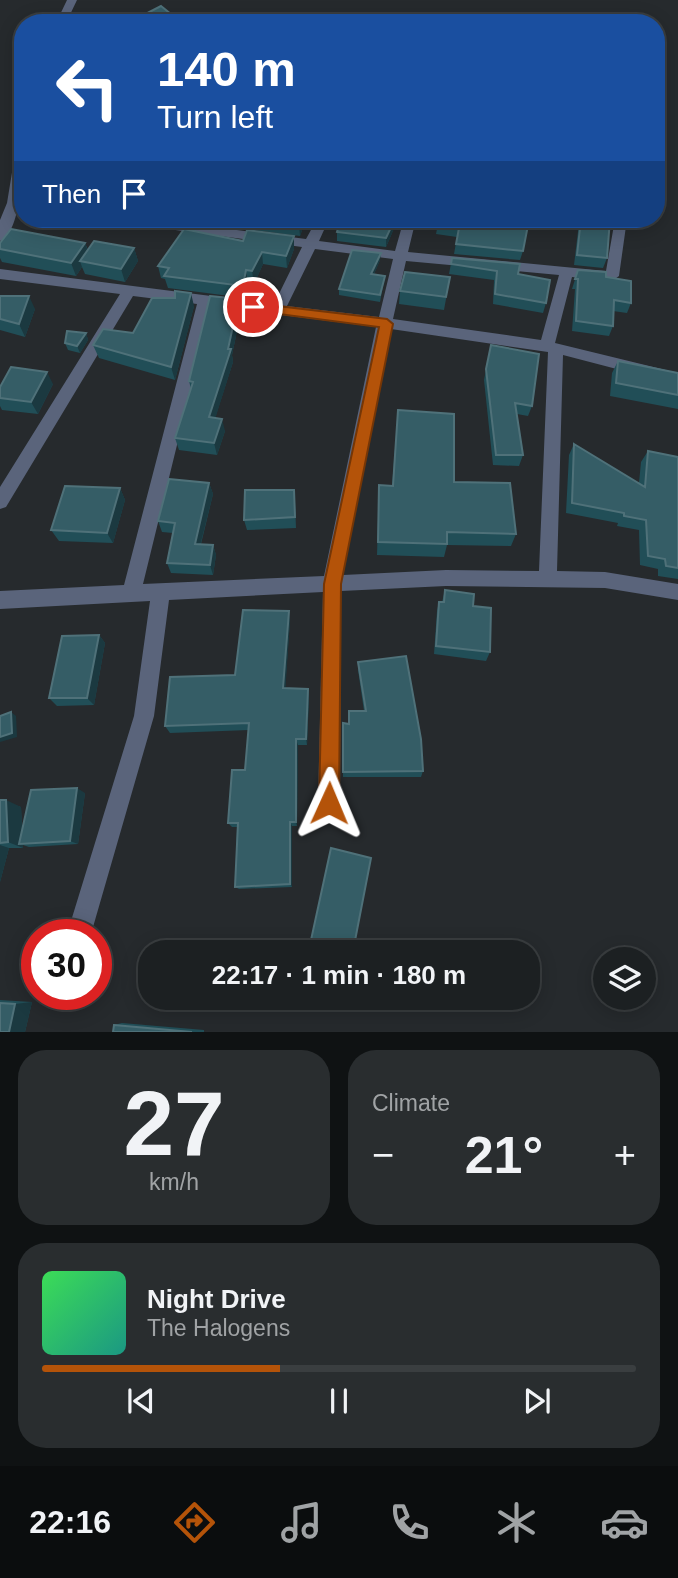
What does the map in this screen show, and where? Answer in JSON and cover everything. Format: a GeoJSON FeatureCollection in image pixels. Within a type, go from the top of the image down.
{"type":"FeatureCollection","features":[{"type":"Feature","properties":{"kind":"street"},"geometry":{"type":"LineString","coordinates":[[0,237],[14,211]]}},
{"type":"Feature","properties":{"kind":"street"},"geometry":{"type":"LineString","coordinates":[[190,228],[401,256],[612,276],[620,228]]}},
{"type":"Feature","properties":{"kind":"street"},"geometry":{"type":"LineString","coordinates":[[235,234],[239,228]]}},
{"type":"Feature","properties":{"kind":"street"},"geometry":{"type":"LineString","coordinates":[[278,310],[318,228]]}},
{"type":"Feature","properties":{"kind":"street"},"geometry":{"type":"LineString","coordinates":[[329,803],[332,584],[387,324],[391,291],[408,228]]}},
{"type":"Feature","properties":{"kind":"street"},"geometry":{"type":"LineString","coordinates":[[548,579],[552,347],[567,270]]}},
{"type":"Feature","properties":{"kind":"street"},"geometry":{"type":"LineString","coordinates":[[0,274],[552,347],[678,379]]}},
{"type":"Feature","properties":{"kind":"street"},"geometry":{"type":"LineString","coordinates":[[0,502],[128,292]]}},
{"type":"Feature","properties":{"kind":"street"},"geometry":{"type":"LineString","coordinates":[[131,594],[205,301]]}},
{"type":"Feature","properties":{"kind":"street"},"geometry":{"type":"LineString","coordinates":[[0,600],[446,578],[605,580],[678,592]]}},
{"type":"Feature","properties":{"kind":"street"},"geometry":{"type":"LineString","coordinates":[[83,919],[144,716],[161,592]]}},
{"type":"Feature","properties":{"kind":"building"},"geometry":{"type":"Polygon","coordinates":[[[161,6],[171,14],[145,14],[161,6]]]}},
{"type":"Feature","properties":{"kind":"building"},"geometry":{"type":"Polygon","coordinates":[[[338,228],[391,228],[386,238],[337,232],[338,228]]]}},
{"type":"Feature","properties":{"kind":"building"},"geometry":{"type":"Polygon","coordinates":[[[459,228],[527,228],[523,251],[456,244],[459,228]]]}},
{"type":"Feature","properties":{"kind":"building"},"geometry":{"type":"Polygon","coordinates":[[[580,228],[609,228],[607,258],[577,255],[580,228]]]}},
{"type":"Feature","properties":{"kind":"building"},"geometry":{"type":"Polygon","coordinates":[[[11,229],[85,243],[71,263],[0,249],[0,243],[11,229]]]}},
{"type":"Feature","properties":{"kind":"building"},"geometry":{"type":"Polygon","coordinates":[[[184,229],[243,241],[247,230],[294,236],[286,256],[262,252],[252,271],[246,270],[243,286],[164,276],[169,268],[158,266],[184,229]]]}},
{"type":"Feature","properties":{"kind":"building"},"geometry":{"type":"Polygon","coordinates":[[[94,241],[134,248],[121,269],[80,261],[94,241]]]}},
{"type":"Feature","properties":{"kind":"building"},"geometry":{"type":"Polygon","coordinates":[[[352,250],[381,253],[371,274],[385,276],[380,295],[339,289],[352,250]]]}},
{"type":"Feature","properties":{"kind":"building"},"geometry":{"type":"Polygon","coordinates":[[[452,258],[520,264],[518,274],[550,280],[546,303],[495,294],[497,271],[451,264],[452,258]]]}},
{"type":"Feature","properties":{"kind":"building"},"geometry":{"type":"Polygon","coordinates":[[[578,270],[606,272],[606,277],[631,281],[631,303],[614,300],[613,326],[576,321],[578,279],[575,279],[578,270]]]}},
{"type":"Feature","properties":{"kind":"building"},"geometry":{"type":"Polygon","coordinates":[[[405,272],[450,277],[446,297],[400,291],[405,272]]]}},
{"type":"Feature","properties":{"kind":"building"},"geometry":{"type":"Polygon","coordinates":[[[175,291],[191,293],[171,367],[93,345],[103,329],[133,333],[152,298],[175,298],[175,291]]]}},
{"type":"Feature","properties":{"kind":"building"},"geometry":{"type":"Polygon","coordinates":[[[0,296],[29,296],[19,324],[0,319],[0,296]]]}},
{"type":"Feature","properties":{"kind":"building"},"geometry":{"type":"Polygon","coordinates":[[[210,296],[239,299],[228,349],[231,349],[209,417],[222,419],[214,443],[175,438],[193,382],[189,381],[210,296]]]}},
{"type":"Feature","properties":{"kind":"building"},"geometry":{"type":"Polygon","coordinates":[[[67,331],[86,333],[77,346],[65,343],[67,331]]]}},
{"type":"Feature","properties":{"kind":"building"},"geometry":{"type":"Polygon","coordinates":[[[491,345],[539,354],[532,406],[515,403],[523,455],[496,455],[486,369],[491,345]]]}},
{"type":"Feature","properties":{"kind":"building"},"geometry":{"type":"Polygon","coordinates":[[[618,361],[678,373],[678,395],[616,383],[618,361]]]}},
{"type":"Feature","properties":{"kind":"building"},"geometry":{"type":"Polygon","coordinates":[[[11,367],[47,372],[31,402],[0,398],[0,387],[11,367]]]}},
{"type":"Feature","properties":{"kind":"building"},"geometry":{"type":"Polygon","coordinates":[[[398,410],[454,414],[454,482],[510,483],[516,534],[447,532],[447,544],[378,542],[379,485],[393,486],[398,410]]]}},
{"type":"Feature","properties":{"kind":"building"},"geometry":{"type":"Polygon","coordinates":[[[574,444],[645,487],[648,451],[678,457],[678,568],[666,566],[665,559],[648,556],[646,520],[572,503],[574,444]]]}},
{"type":"Feature","properties":{"kind":"building"},"geometry":{"type":"Polygon","coordinates":[[[169,479],[209,483],[195,544],[213,545],[210,565],[167,563],[175,523],[158,521],[169,479]]]}},
{"type":"Feature","properties":{"kind":"building"},"geometry":{"type":"Polygon","coordinates":[[[65,486],[120,488],[107,533],[51,530],[65,486]]]}},
{"type":"Feature","properties":{"kind":"building"},"geometry":{"type":"Polygon","coordinates":[[[245,490],[294,490],[295,517],[244,520],[245,490]]]}},
{"type":"Feature","properties":{"kind":"building"},"geometry":{"type":"Polygon","coordinates":[[[445,590],[474,594],[473,606],[491,608],[490,652],[436,646],[439,602],[444,602],[445,590]]]}},
{"type":"Feature","properties":{"kind":"building"},"geometry":{"type":"Polygon","coordinates":[[[243,610],[289,611],[283,688],[308,689],[306,739],[296,739],[296,822],[290,822],[290,884],[235,887],[238,823],[228,823],[232,770],[245,770],[249,723],[165,726],[170,677],[235,675],[243,610]]]}},
{"type":"Feature","properties":{"kind":"building"},"geometry":{"type":"Polygon","coordinates":[[[99,635],[87,698],[49,698],[62,636],[99,635]]]}},
{"type":"Feature","properties":{"kind":"building"},"geometry":{"type":"Polygon","coordinates":[[[406,656],[421,739],[423,771],[343,772],[343,723],[349,724],[349,711],[366,711],[358,662],[406,656]]]}},
{"type":"Feature","properties":{"kind":"building"},"geometry":{"type":"Polygon","coordinates":[[[11,712],[12,733],[0,737],[0,716],[11,712]]]}},
{"type":"Feature","properties":{"kind":"building"},"geometry":{"type":"Polygon","coordinates":[[[77,788],[70,841],[19,844],[31,790],[77,788]]]}},
{"type":"Feature","properties":{"kind":"building"},"geometry":{"type":"Polygon","coordinates":[[[0,800],[6,800],[8,842],[0,843],[0,800]]]}},
{"type":"Feature","properties":{"kind":"building"},"geometry":{"type":"Polygon","coordinates":[[[331,848],[371,858],[355,940],[311,940],[331,848]]]}},
{"type":"Feature","properties":{"kind":"building"},"geometry":{"type":"Polygon","coordinates":[[[0,1003],[15,1004],[9,1032],[0,1032],[0,1003]]]}},
{"type":"Feature","properties":{"kind":"building"},"geometry":{"type":"Polygon","coordinates":[[[114,1025],[192,1032],[113,1032],[114,1025]]]}},
{"type":"Feature","properties":{"kind":"route"},"geometry":{"type":"LineString","coordinates":[[253,307],[387,324],[332,584],[329,803]]}}]}
